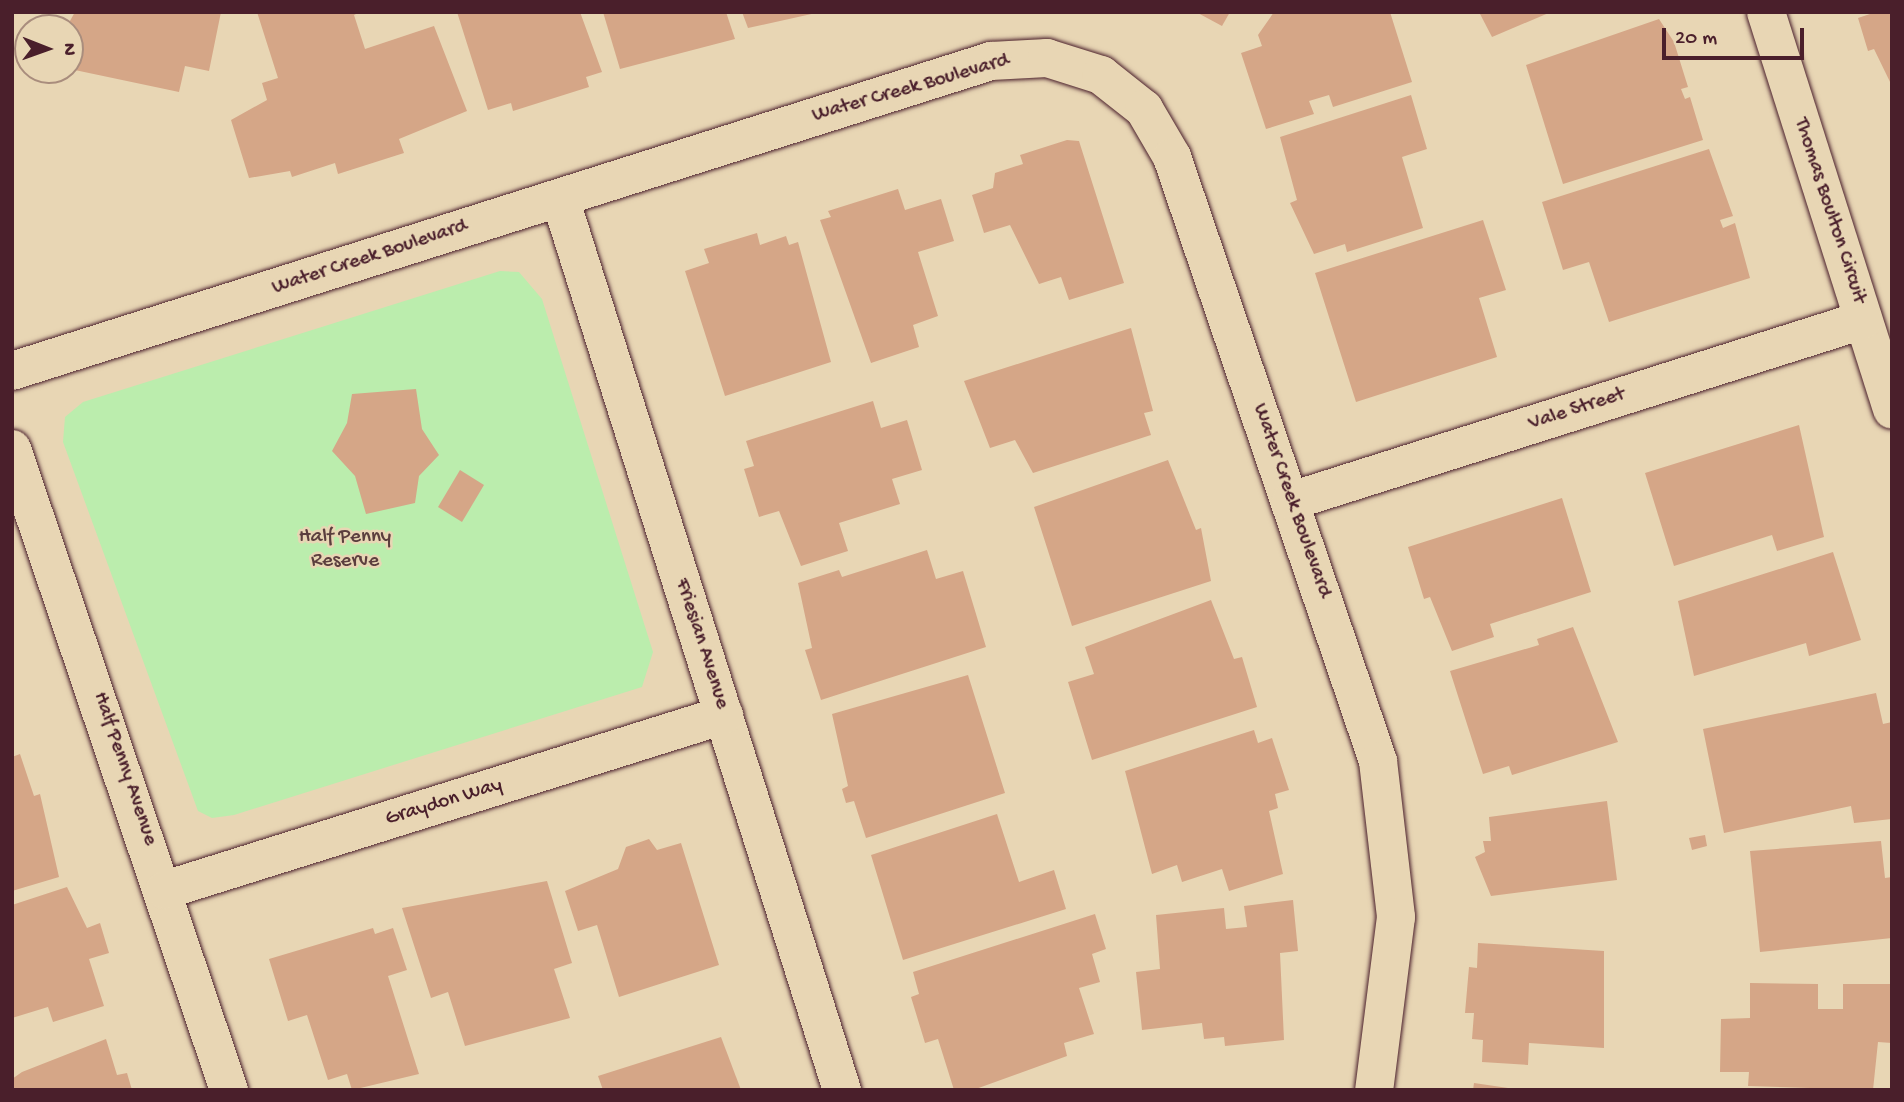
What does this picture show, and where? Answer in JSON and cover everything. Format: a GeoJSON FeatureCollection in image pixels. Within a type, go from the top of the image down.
{"type":"FeatureCollection","features":[{"type":"Feature","properties":{"kind":"street","name":"Thomas Boulton Circuit"},"geometry":{"type":"LineString","coordinates":[[1766,12],[1892,410]]}},
{"type":"Feature","properties":{"kind":"street","name":"Water Creek Boulevard"},"geometry":{"type":"LineString","coordinates":[[12,371],[991,61],[1033,58],[1075,64],[1124,90],[1160,132],[1363,709],[1388,813],[1394,955],[1374,1090]]}},
{"type":"Feature","properties":{"kind":"street","name":"Friesian Avenue"},"geometry":{"type":"LineString","coordinates":[[560,198],[842,1090]]}},
{"type":"Feature","properties":{"kind":"street","name":"Vale Street"},"geometry":{"type":"LineString","coordinates":[[1291,500],[1863,320]]}},
{"type":"Feature","properties":{"kind":"street","name":"Half Penny Avenue"},"geometry":{"type":"LineString","coordinates":[[12,450],[165,890],[229,1090]]}},
{"type":"Feature","properties":{"kind":"street","name":"Graydon Way"},"geometry":{"type":"LineString","coordinates":[[165,890],[724,715]]}},
{"type":"Feature","properties":{"kind":"green space","name":"Half Penny Reserve"},"geometry":{"type":"Polygon","coordinates":[[[500,271],[519,272],[542,299],[653,652],[642,687],[234,815],[212,818],[198,811],[63,442],[65,417],[83,402],[500,271]]]}},
{"type":"Feature","properties":{"kind":"building"},"geometry":{"type":"Polygon","coordinates":[[[221,12],[209,71],[185,66],[179,92],[84,72],[84,14],[74,14],[221,12]]]}},
{"type":"Feature","properties":{"kind":"building"},"geometry":{"type":"Polygon","coordinates":[[[257,12],[360,12],[354,15],[365,49],[434,26],[467,111],[399,139],[404,153],[338,174],[335,163],[292,177],[290,171],[249,178],[231,120],[267,100],[262,83],[278,78],[257,12]]]}},
{"type":"Feature","properties":{"kind":"building"},"geometry":{"type":"Polygon","coordinates":[[[457,12],[580,12],[602,72],[586,77],[589,87],[513,111],[511,103],[488,110],[457,12]]]}},
{"type":"Feature","properties":{"kind":"building"},"geometry":{"type":"Polygon","coordinates":[[[603,12],[726,12],[735,39],[620,69],[603,12]]]}},
{"type":"Feature","properties":{"kind":"building"},"geometry":{"type":"Polygon","coordinates":[[[742,12],[816,12],[816,13],[748,28],[742,12]]]}},
{"type":"Feature","properties":{"kind":"building"},"geometry":{"type":"Polygon","coordinates":[[[1196,12],[1230,12],[1222,26],[1196,12]]]}},
{"type":"Feature","properties":{"kind":"building"},"geometry":{"type":"Polygon","coordinates":[[[1274,12],[1390,12],[1412,82],[1333,107],[1329,95],[1309,101],[1314,114],[1266,129],[1241,53],[1262,46],[1258,35],[1274,12]]]}},
{"type":"Feature","properties":{"kind":"building"},"geometry":{"type":"Polygon","coordinates":[[[1479,12],[1551,12],[1492,37],[1479,12]]]}},
{"type":"Feature","properties":{"kind":"building"},"geometry":{"type":"Polygon","coordinates":[[[1876,12],[1892,12],[1892,86],[1874,49],[1868,51],[1858,18],[1876,12]]]}},
{"type":"Feature","properties":{"kind":"building"},"geometry":{"type":"Polygon","coordinates":[[[1659,19],[1674,42],[1688,87],[1681,89],[1685,99],[1690,97],[1703,140],[1563,184],[1526,65],[1659,19]]]}},
{"type":"Feature","properties":{"kind":"building"},"geometry":{"type":"Polygon","coordinates":[[[1411,95],[1427,149],[1402,157],[1423,228],[1347,252],[1345,244],[1314,254],[1290,203],[1297,200],[1280,137],[1411,95]]]}},
{"type":"Feature","properties":{"kind":"building"},"geometry":{"type":"Polygon","coordinates":[[[1067,140],[1079,141],[1124,283],[1069,300],[1061,277],[1039,284],[1010,225],[984,233],[972,195],[993,188],[995,173],[1023,164],[1020,155],[1067,140]]]}},
{"type":"Feature","properties":{"kind":"building"},"geometry":{"type":"Polygon","coordinates":[[[1709,149],[1733,216],[1720,220],[1723,228],[1735,223],[1750,278],[1609,322],[1589,262],[1563,270],[1542,202],[1709,149]]]}},
{"type":"Feature","properties":{"kind":"building"},"geometry":{"type":"Polygon","coordinates":[[[898,189],[905,210],[941,199],[954,241],[918,252],[938,316],[913,325],[919,347],[871,363],[820,220],[831,217],[828,211],[898,189]]]}},
{"type":"Feature","properties":{"kind":"building"},"geometry":{"type":"Polygon","coordinates":[[[1483,220],[1506,290],[1479,298],[1497,357],[1356,402],[1315,273],[1483,220]]]}},
{"type":"Feature","properties":{"kind":"building"},"geometry":{"type":"Polygon","coordinates":[[[757,233],[760,245],[786,236],[789,245],[798,242],[831,362],[725,396],[685,271],[709,263],[704,249],[757,233]]]}},
{"type":"Feature","properties":{"kind":"building"},"geometry":{"type":"Polygon","coordinates":[[[1131,328],[1153,411],[1144,413],[1151,435],[1033,473],[1015,440],[990,448],[964,381],[1131,328]]]}},
{"type":"Feature","properties":{"kind":"building"},"geometry":{"type":"Polygon","coordinates":[[[416,389],[422,429],[439,455],[419,476],[415,503],[366,514],[355,476],[332,451],[347,423],[352,394],[416,389]]]}},
{"type":"Feature","properties":{"kind":"building"},"geometry":{"type":"Polygon","coordinates":[[[873,401],[881,428],[907,420],[922,470],[892,479],[900,504],[839,523],[848,551],[801,566],[779,511],[759,517],[744,469],[754,466],[746,441],[873,401]]]}},
{"type":"Feature","properties":{"kind":"building"},"geometry":{"type":"Polygon","coordinates":[[[1799,425],[1824,537],[1777,551],[1772,535],[1674,566],[1645,473],[1799,425]]]}},
{"type":"Feature","properties":{"kind":"building"},"geometry":{"type":"Polygon","coordinates":[[[1168,460],[1196,530],[1201,528],[1211,581],[1072,626],[1034,507],[1168,460]]]}},
{"type":"Feature","properties":{"kind":"building"},"geometry":{"type":"Polygon","coordinates":[[[460,470],[484,485],[462,522],[438,507],[460,470]]]}},
{"type":"Feature","properties":{"kind":"building"},"geometry":{"type":"Polygon","coordinates":[[[1562,498],[1591,592],[1490,624],[1494,637],[1452,651],[1430,597],[1424,599],[1408,547],[1562,498]]]}},
{"type":"Feature","properties":{"kind":"building"},"geometry":{"type":"Polygon","coordinates":[[[927,550],[936,579],[963,571],[986,647],[821,700],[805,650],[812,648],[798,583],[839,570],[842,577],[927,550]]]}},
{"type":"Feature","properties":{"kind":"building"},"geometry":{"type":"Polygon","coordinates":[[[1833,552],[1861,640],[1809,656],[1806,643],[1694,676],[1678,601],[1833,552]]]}},
{"type":"Feature","properties":{"kind":"building"},"geometry":{"type":"Polygon","coordinates":[[[1211,600],[1234,659],[1242,657],[1257,707],[1092,760],[1068,682],[1094,674],[1085,647],[1211,600]]]}},
{"type":"Feature","properties":{"kind":"building"},"geometry":{"type":"Polygon","coordinates":[[[1573,627],[1618,742],[1512,775],[1509,766],[1483,774],[1450,671],[1539,645],[1537,639],[1573,627]]]}},
{"type":"Feature","properties":{"kind":"building"},"geometry":{"type":"Polygon","coordinates":[[[968,675],[1005,793],[866,838],[854,801],[846,803],[842,789],[848,786],[832,714],[968,675]]]}},
{"type":"Feature","properties":{"kind":"building"},"geometry":{"type":"Polygon","coordinates":[[[1876,693],[1883,724],[1892,722],[1892,819],[1854,823],[1851,806],[1724,833],[1703,729],[1876,693]]]}},
{"type":"Feature","properties":{"kind":"building"},"geometry":{"type":"Polygon","coordinates":[[[1254,730],[1258,743],[1272,738],[1289,790],[1275,794],[1278,808],[1269,811],[1283,874],[1229,891],[1222,869],[1182,882],[1177,865],[1152,874],[1125,771],[1254,730]]]}},
{"type":"Feature","properties":{"kind":"building"},"geometry":{"type":"Polygon","coordinates":[[[20,754],[34,796],[40,794],[59,877],[12,891],[12,757],[20,754]]]}},
{"type":"Feature","properties":{"kind":"building"},"geometry":{"type":"Polygon","coordinates":[[[1607,801],[1617,880],[1491,896],[1475,857],[1485,852],[1483,841],[1491,841],[1489,817],[1607,801]]]}},
{"type":"Feature","properties":{"kind":"building"},"geometry":{"type":"Polygon","coordinates":[[[997,814],[1019,882],[1054,870],[1066,909],[903,960],[871,855],[997,814]]]}},
{"type":"Feature","properties":{"kind":"building"},"geometry":{"type":"Polygon","coordinates":[[[1705,835],[1707,846],[1692,850],[1689,838],[1705,835]]]}},
{"type":"Feature","properties":{"kind":"building"},"geometry":{"type":"Polygon","coordinates":[[[649,839],[657,850],[681,843],[719,965],[619,997],[597,925],[578,931],[565,891],[618,869],[626,847],[649,839]]]}},
{"type":"Feature","properties":{"kind":"building"},"geometry":{"type":"Polygon","coordinates":[[[1881,841],[1885,878],[1892,877],[1892,938],[1760,952],[1750,851],[1881,841]]]}},
{"type":"Feature","properties":{"kind":"building"},"geometry":{"type":"Polygon","coordinates":[[[547,881],[572,963],[554,969],[570,1018],[465,1046],[448,992],[431,998],[402,908],[547,881]]]}},
{"type":"Feature","properties":{"kind":"building"},"geometry":{"type":"Polygon","coordinates":[[[67,887],[87,928],[100,923],[109,953],[89,959],[104,1006],[53,1022],[48,1007],[12,1018],[12,905],[67,887]]]}},
{"type":"Feature","properties":{"kind":"building"},"geometry":{"type":"Polygon","coordinates":[[[1293,900],[1298,951],[1280,953],[1284,1040],[1225,1046],[1224,1037],[1204,1039],[1202,1023],[1142,1030],[1136,972],[1160,969],[1156,915],[1224,908],[1226,929],[1247,927],[1244,906],[1293,900]]]}},
{"type":"Feature","properties":{"kind":"building"},"geometry":{"type":"Polygon","coordinates":[[[1095,914],[1106,949],[1092,954],[1100,982],[1079,988],[1094,1034],[1064,1043],[1067,1056],[973,1090],[954,1090],[938,1039],[925,1043],[911,997],[919,994],[913,972],[1095,914]]]}},
{"type":"Feature","properties":{"kind":"building"},"geometry":{"type":"Polygon","coordinates":[[[373,928],[375,934],[393,928],[407,970],[388,976],[419,1074],[352,1090],[347,1074],[328,1080],[307,1015],[288,1021],[269,959],[373,928]]]}},
{"type":"Feature","properties":{"kind":"building"},"geometry":{"type":"Polygon","coordinates":[[[1478,943],[1604,951],[1604,1048],[1529,1043],[1528,1065],[1482,1062],[1483,1040],[1472,1039],[1474,1013],[1465,1013],[1469,967],[1477,968],[1478,943]]]}},
{"type":"Feature","properties":{"kind":"building"},"geometry":{"type":"Polygon","coordinates":[[[1750,983],[1818,984],[1818,1009],[1843,1009],[1843,984],[1890,984],[1892,1043],[1878,1042],[1873,1090],[1748,1086],[1749,1072],[1720,1072],[1721,1019],[1750,1018],[1750,983]]]}},
{"type":"Feature","properties":{"kind":"building"},"geometry":{"type":"Polygon","coordinates":[[[721,1037],[741,1090],[603,1090],[598,1076],[721,1037]]]}},
{"type":"Feature","properties":{"kind":"building"},"geometry":{"type":"Polygon","coordinates":[[[106,1039],[117,1075],[127,1073],[132,1090],[12,1090],[12,1079],[22,1072],[106,1039]]]}},
{"type":"Feature","properties":{"kind":"building"},"geometry":{"type":"Polygon","coordinates":[[[1474,1083],[1508,1088],[1508,1090],[1473,1090],[1474,1083]]]}}]}
